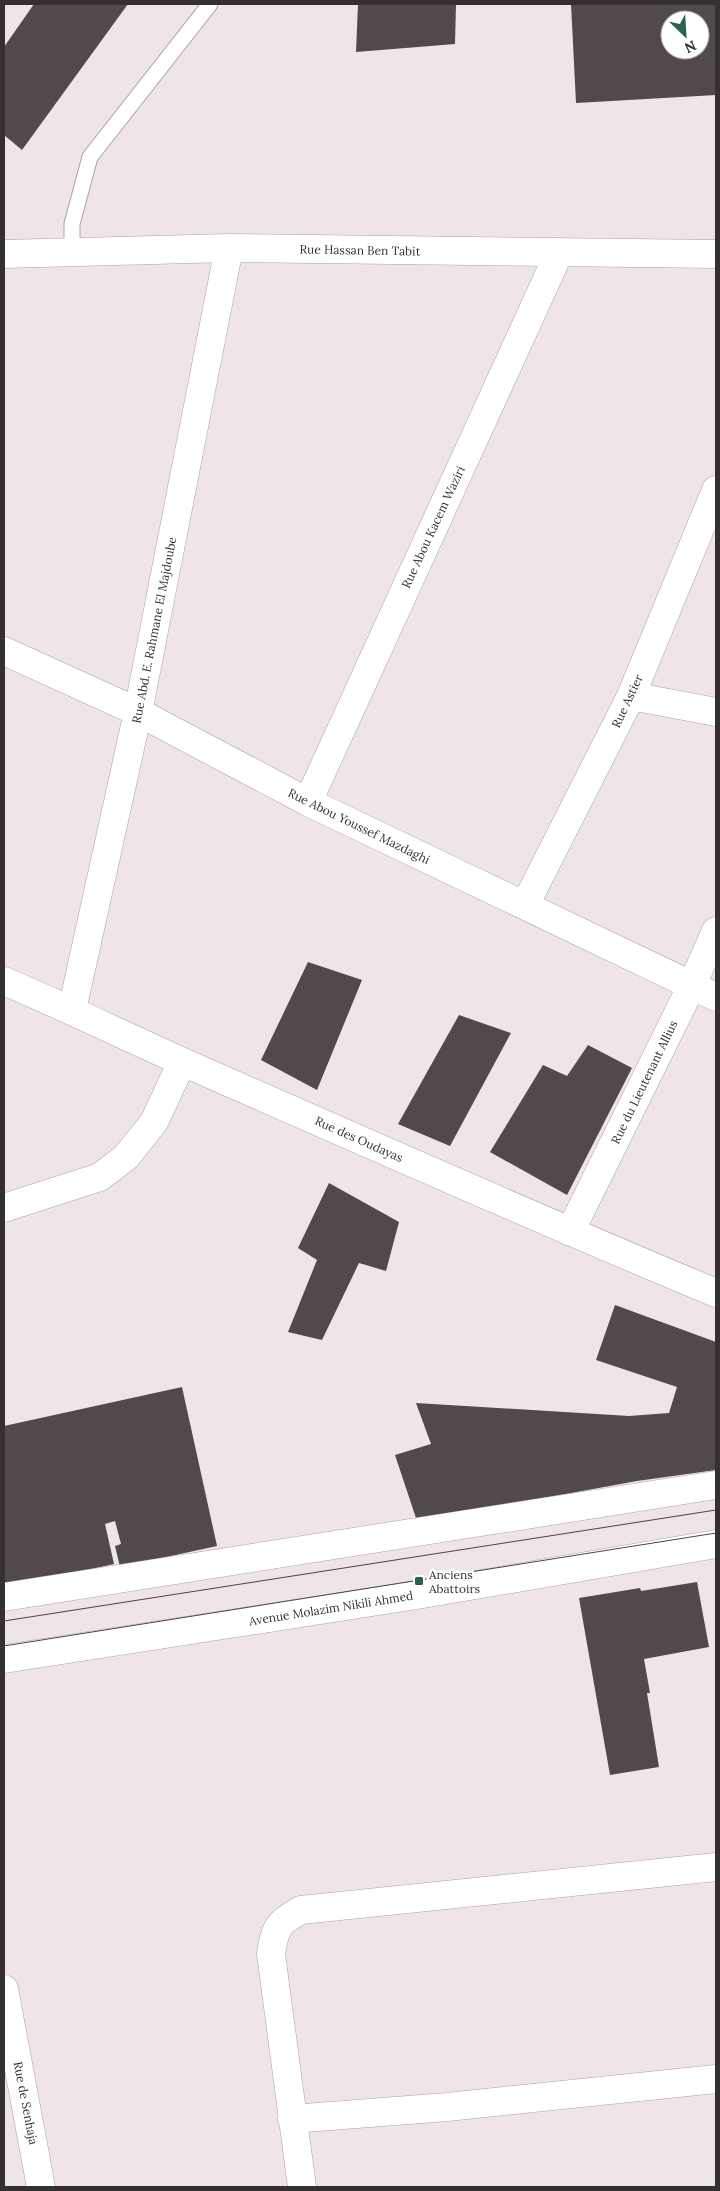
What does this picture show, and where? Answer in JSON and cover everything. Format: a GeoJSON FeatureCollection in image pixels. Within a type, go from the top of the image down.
{"type":"FeatureCollection","features":[{"type":"Feature","properties":{"kind":"street","name":"Rue Hassan Ben Tabit"},"geometry":{"type":"LineString","coordinates":[[4,254],[230,248],[716,254]]}},
{"type":"Feature","properties":{"kind":"street","name":"Rue Abd. E. Rahmane El Majdoube"},"geometry":{"type":"LineString","coordinates":[[72,1010],[138,712],[230,248]]}},
{"type":"Feature","properties":{"kind":"street","name":"Rue Abou Kacem Waziri"},"geometry":{"type":"LineString","coordinates":[[308,802],[559,252]]}},
{"type":"Feature","properties":{"kind":"street","name":"Rue Astier"},"geometry":{"type":"LineString","coordinates":[[525,905],[631,696],[716,490]]}},
{"type":"Feature","properties":{"kind":"street","name":"Rue Abou Youssef Mazdaghi"},"geometry":{"type":"LineString","coordinates":[[4,651],[138,712],[308,802],[716,997]]}},
{"type":"Feature","properties":{"kind":"street"},"geometry":{"type":"LineString","coordinates":[[631,696],[716,712]]}},
{"type":"Feature","properties":{"kind":"street","name":"Rue du Lieutenant Allius"},"geometry":{"type":"LineString","coordinates":[[570,1232],[692,985],[716,931]]}},
{"type":"Feature","properties":{"kind":"street","name":"Rue des Oudayas"},"geometry":{"type":"LineString","coordinates":[[4,982],[72,1010],[182,1062],[570,1232],[716,1293]]}},
{"type":"Feature","properties":{"kind":"street"},"geometry":{"type":"LineString","coordinates":[[4,1208],[100,1177],[126,1157],[154,1122],[182,1062]]}},
{"type":"Feature","properties":{"kind":"street"},"geometry":{"type":"LineString","coordinates":[[4,1597],[716,1486]]}},
{"type":"Feature","properties":{"kind":"street","name":"Avenue Molazim Nikili Ahmed"},"geometry":{"type":"LineString","coordinates":[[4,1659],[423,1594],[716,1544]]}},
{"type":"Feature","properties":{"kind":"street"},"geometry":{"type":"LineString","coordinates":[[302,2187],[270,1954],[274,1931],[283,1920],[301,1910],[716,1867]]}},
{"type":"Feature","properties":{"kind":"street","name":"Rue de Senhaja"},"geometry":{"type":"LineString","coordinates":[[4,1989],[41,2187]]}},
{"type":"Feature","properties":{"kind":"street"},"geometry":{"type":"LineString","coordinates":[[292,2119],[448,2107],[716,2079]]}},
{"type":"Feature","properties":{"kind":"lane"},"geometry":{"type":"LineString","coordinates":[[72,252],[72,224],[90,157],[210,4]]}},
{"type":"Feature","properties":{"kind":"building"},"geometry":{"type":"Polygon","coordinates":[[[34,4],[128,4],[22,150],[4,135],[4,47],[34,4]]]}},
{"type":"Feature","properties":{"kind":"building"},"geometry":{"type":"Polygon","coordinates":[[[358,4],[456,4],[455,44],[356,52],[358,4]]]}},
{"type":"Feature","properties":{"kind":"building"},"geometry":{"type":"Polygon","coordinates":[[[571,4],[716,4],[716,95],[576,103],[571,4]]]}},
{"type":"Feature","properties":{"kind":"building"},"geometry":{"type":"Polygon","coordinates":[[[308,962],[362,980],[317,1090],[261,1060],[308,962]]]}},
{"type":"Feature","properties":{"kind":"building"},"geometry":{"type":"Polygon","coordinates":[[[459,1015],[511,1033],[450,1146],[398,1124],[459,1015]]]}},
{"type":"Feature","properties":{"kind":"building"},"geometry":{"type":"Polygon","coordinates":[[[588,1045],[632,1068],[567,1195],[490,1152],[543,1065],[567,1076],[588,1045]]]}},
{"type":"Feature","properties":{"kind":"building"},"geometry":{"type":"Polygon","coordinates":[[[329,1183],[399,1222],[386,1271],[359,1263],[322,1340],[288,1332],[317,1260],[298,1248],[329,1183]]]}},
{"type":"Feature","properties":{"kind":"building"},"geometry":{"type":"Polygon","coordinates":[[[615,1305],[716,1342],[716,1470],[637,1481],[417,1521],[395,1455],[431,1444],[416,1403],[629,1416],[669,1413],[677,1387],[596,1360],[615,1305]]]}},
{"type":"Feature","properties":{"kind":"building"},"geometry":{"type":"Polygon","coordinates":[[[182,1387],[217,1546],[120,1567],[115,1546],[121,1544],[115,1521],[105,1524],[114,1564],[4,1588],[4,1426],[182,1387]]]}},
{"type":"Feature","properties":{"kind":"building"},"geometry":{"type":"Polygon","coordinates":[[[697,1582],[709,1647],[644,1659],[650,1693],[647,1693],[659,1767],[610,1775],[579,1598],[640,1588],[641,1591],[697,1582]]]}},
{"type":"Feature","properties":{"kind":"tram line"},"geometry":{"type":"LineString","coordinates":[[4,1621],[716,1510]]}},
{"type":"Feature","properties":{"kind":"tram line"},"geometry":{"type":"LineString","coordinates":[[4,1646],[716,1533]]}},
{"type":"Feature","properties":{"kind":"place","name":"Anciens Abattoirs"},"geometry":{"type":"Point","coordinates":[419,1581]}}]}
